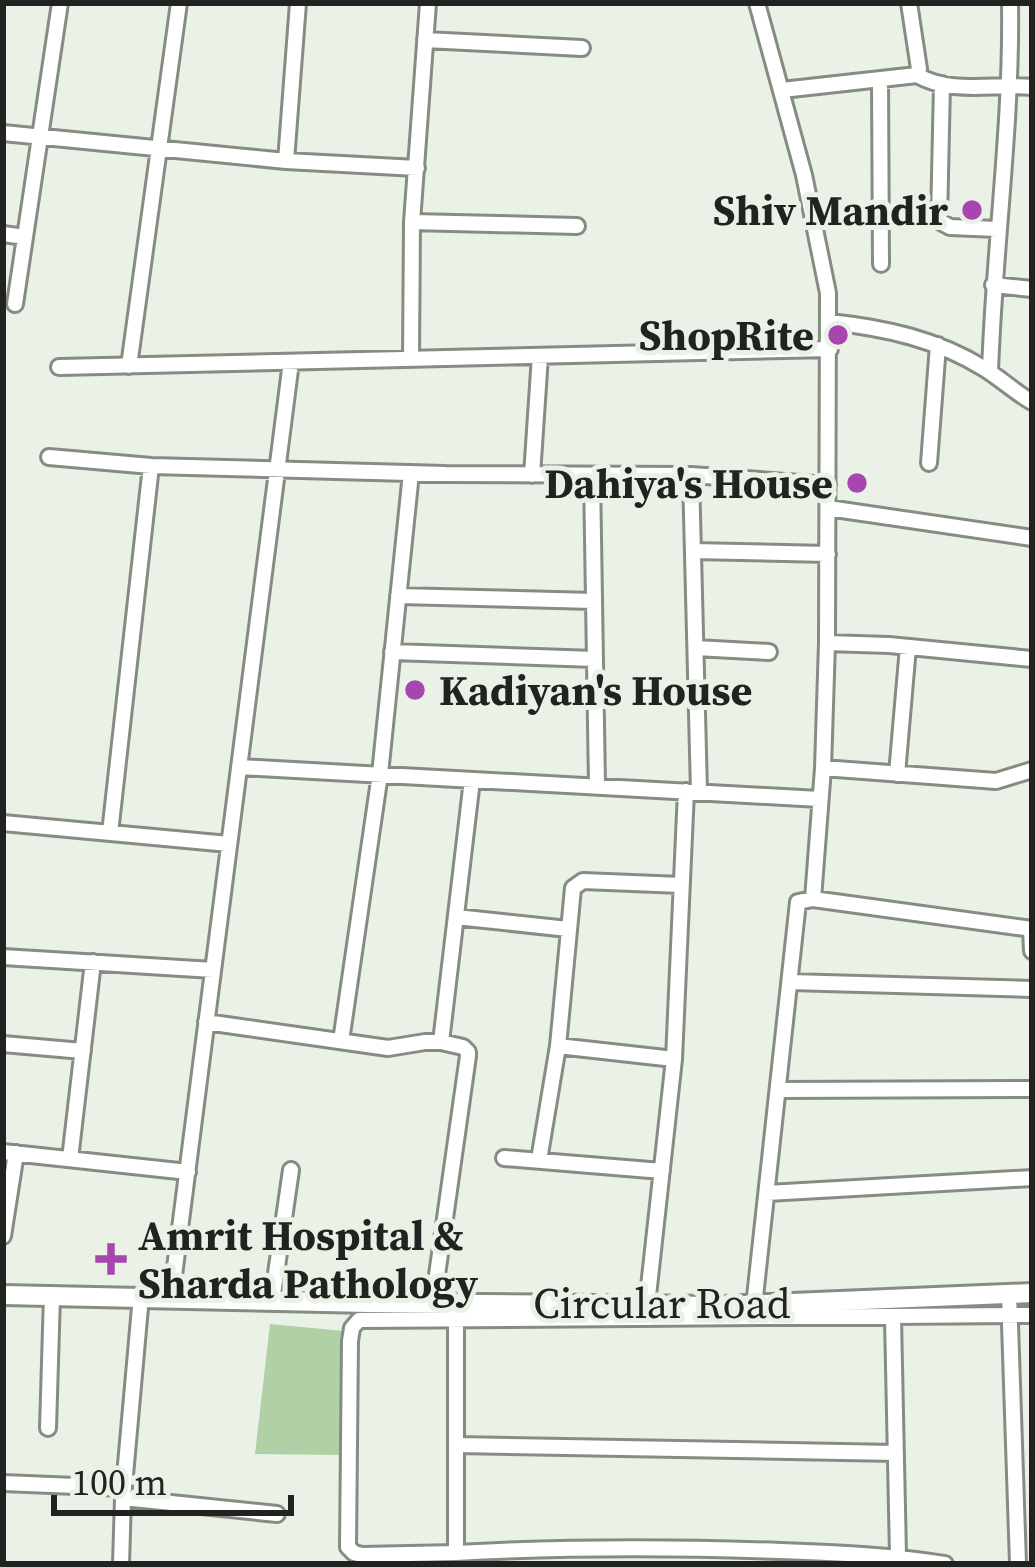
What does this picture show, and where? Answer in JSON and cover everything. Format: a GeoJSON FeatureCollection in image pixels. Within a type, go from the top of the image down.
{"type":"FeatureCollection","features":[{"type":"Feature","properties":{"kind":"main road","name":"Circular Road"},"geometry":{"type":"LineString","coordinates":[[3,1295],[433,1303],[456,1312],[754,1306],[1032,1293]]}},
{"type":"Feature","properties":{"kind":"street"},"geometry":{"type":"LineString","coordinates":[[15,304],[60,3]]}},
{"type":"Feature","properties":{"kind":"street"},"geometry":{"type":"LineString","coordinates":[[129,366],[179,3]]}},
{"type":"Feature","properties":{"kind":"street"},"geometry":{"type":"LineString","coordinates":[[286,161],[298,3]]}},
{"type":"Feature","properties":{"kind":"street"},"geometry":{"type":"LineString","coordinates":[[411,359],[412,222],[428,3]]}},
{"type":"Feature","properties":{"kind":"street"},"geometry":{"type":"LineString","coordinates":[[757,3],[826,271],[830,322],[827,643],[812,899]]}},
{"type":"Feature","properties":{"kind":"street"},"geometry":{"type":"LineString","coordinates":[[909,3],[917,75]]}},
{"type":"Feature","properties":{"kind":"street"},"geometry":{"type":"LineString","coordinates":[[990,372],[1010,3]]}},
{"type":"Feature","properties":{"kind":"street"},"geometry":{"type":"LineString","coordinates":[[425,40],[582,48]]}},
{"type":"Feature","properties":{"kind":"street"},"geometry":{"type":"LineString","coordinates":[[782,90],[917,75],[929,82],[967,87],[1032,87]]}},
{"type":"Feature","properties":{"kind":"street"},"geometry":{"type":"LineString","coordinates":[[880,79],[881,264]]}},
{"type":"Feature","properties":{"kind":"street"},"geometry":{"type":"LineString","coordinates":[[942,84],[939,220],[950,227],[998,230]]}},
{"type":"Feature","properties":{"kind":"street"},"geometry":{"type":"LineString","coordinates":[[3,133],[286,161],[417,168]]}},
{"type":"Feature","properties":{"kind":"street"},"geometry":{"type":"LineString","coordinates":[[412,222],[577,226]]}},
{"type":"Feature","properties":{"kind":"street"},"geometry":{"type":"LineString","coordinates":[[3,233],[25,237]]}},
{"type":"Feature","properties":{"kind":"street"},"geometry":{"type":"LineString","coordinates":[[993,285],[1032,290]]}},
{"type":"Feature","properties":{"kind":"street"},"geometry":{"type":"LineString","coordinates":[[830,322],[883,327],[938,345],[990,372],[1032,402]]}},
{"type":"Feature","properties":{"kind":"street"},"geometry":{"type":"LineString","coordinates":[[929,463],[938,345]]}},
{"type":"Feature","properties":{"kind":"street"},"geometry":{"type":"LineString","coordinates":[[59,368],[830,349]]}},
{"type":"Feature","properties":{"kind":"street"},"geometry":{"type":"LineString","coordinates":[[532,475],[540,356]]}},
{"type":"Feature","properties":{"kind":"street"},"geometry":{"type":"LineString","coordinates":[[171,1298],[291,362]]}},
{"type":"Feature","properties":{"kind":"street"},"geometry":{"type":"LineString","coordinates":[[49,457],[151,466],[692,475],[828,485]]}},
{"type":"Feature","properties":{"kind":"street"},"geometry":{"type":"LineString","coordinates":[[110,833],[151,466]]}},
{"type":"Feature","properties":{"kind":"street"},"geometry":{"type":"LineString","coordinates":[[340,1041],[380,775],[411,473]]}},
{"type":"Feature","properties":{"kind":"street"},"geometry":{"type":"LineString","coordinates":[[592,475],[597,786]]}},
{"type":"Feature","properties":{"kind":"street"},"geometry":{"type":"LineString","coordinates":[[647,1305],[674,1059],[681,885],[692,792],[696,648],[692,475]]}},
{"type":"Feature","properties":{"kind":"street"},"geometry":{"type":"LineString","coordinates":[[828,508],[1032,538]]}},
{"type":"Feature","properties":{"kind":"street"},"geometry":{"type":"LineString","coordinates":[[693,551],[828,554]]}},
{"type":"Feature","properties":{"kind":"street"},"geometry":{"type":"LineString","coordinates":[[398,596],[594,601]]}},
{"type":"Feature","properties":{"kind":"street"},"geometry":{"type":"LineString","coordinates":[[827,643],[1032,658]]}},
{"type":"Feature","properties":{"kind":"street"},"geometry":{"type":"LineString","coordinates":[[897,774],[908,646]]}},
{"type":"Feature","properties":{"kind":"street"},"geometry":{"type":"LineString","coordinates":[[696,648],[769,652]]}},
{"type":"Feature","properties":{"kind":"street"},"geometry":{"type":"LineString","coordinates":[[392,652],[595,659]]}},
{"type":"Feature","properties":{"kind":"street"},"geometry":{"type":"LineString","coordinates":[[239,767],[819,799]]}},
{"type":"Feature","properties":{"kind":"street"},"geometry":{"type":"LineString","coordinates":[[823,768],[1001,781],[1032,770]]}},
{"type":"Feature","properties":{"kind":"street"},"geometry":{"type":"LineString","coordinates":[[441,1042],[472,780]]}},
{"type":"Feature","properties":{"kind":"street"},"geometry":{"type":"LineString","coordinates":[[3,824],[229,844]]}},
{"type":"Feature","properties":{"kind":"street"},"geometry":{"type":"LineString","coordinates":[[539,1160],[558,1046],[571,895],[577,883],[681,885]]}},
{"type":"Feature","properties":{"kind":"street"},"geometry":{"type":"LineString","coordinates":[[754,1306],[798,902],[812,899],[1031,928],[1032,951]]}},
{"type":"Feature","properties":{"kind":"street"},"geometry":{"type":"LineString","coordinates":[[456,917],[568,929]]}},
{"type":"Feature","properties":{"kind":"street"},"geometry":{"type":"LineString","coordinates":[[3,956],[213,970]]}},
{"type":"Feature","properties":{"kind":"street"},"geometry":{"type":"LineString","coordinates":[[70,1159],[93,962]]}},
{"type":"Feature","properties":{"kind":"street"},"geometry":{"type":"LineString","coordinates":[[790,982],[1032,989]]}},
{"type":"Feature","properties":{"kind":"street"},"geometry":{"type":"LineString","coordinates":[[206,1022],[388,1048],[441,1042],[468,1052],[433,1303]]}},
{"type":"Feature","properties":{"kind":"street"},"geometry":{"type":"LineString","coordinates":[[3,1044],[83,1051]]}},
{"type":"Feature","properties":{"kind":"street"},"geometry":{"type":"LineString","coordinates":[[558,1046],[674,1059]]}},
{"type":"Feature","properties":{"kind":"street"},"geometry":{"type":"LineString","coordinates":[[778,1090],[1032,1089]]}},
{"type":"Feature","properties":{"kind":"street"},"geometry":{"type":"LineString","coordinates":[[3,1236],[9,1153],[188,1172]]}},
{"type":"Feature","properties":{"kind":"street"},"geometry":{"type":"LineString","coordinates":[[504,1158],[662,1171]]}},
{"type":"Feature","properties":{"kind":"street"},"geometry":{"type":"LineString","coordinates":[[272,1301],[291,1170]]}},
{"type":"Feature","properties":{"kind":"street"},"geometry":{"type":"LineString","coordinates":[[767,1192],[1032,1178]]}},
{"type":"Feature","properties":{"kind":"street"},"geometry":{"type":"LineString","coordinates":[[1009,1294],[1018,1564]]}},
{"type":"Feature","properties":{"kind":"street"},"geometry":{"type":"LineString","coordinates":[[48,1428],[52,1295]]}},
{"type":"Feature","properties":{"kind":"street"},"geometry":{"type":"LineString","coordinates":[[121,1564],[141,1296]]}},
{"type":"Feature","properties":{"kind":"street"},"geometry":{"type":"LineString","coordinates":[[945,1564],[898,1556],[659,1546],[354,1553],[347,1540],[352,1328],[358,1320],[456,1312],[893,1318],[1032,1315]]}},
{"type":"Feature","properties":{"kind":"street"},"geometry":{"type":"LineString","coordinates":[[456,1312],[456,1553]]}},
{"type":"Feature","properties":{"kind":"street"},"geometry":{"type":"LineString","coordinates":[[893,1318],[898,1556]]}},
{"type":"Feature","properties":{"kind":"street"},"geometry":{"type":"LineString","coordinates":[[456,1444],[896,1454]]}},
{"type":"Feature","properties":{"kind":"street"},"geometry":{"type":"LineString","coordinates":[[3,1483],[124,1493],[277,1514]]}},
{"type":"Feature","properties":{"kind":"green space"},"geometry":{"type":"Polygon","coordinates":[[[270,1324],[344,1331],[343,1455],[255,1454],[270,1324]]]}},
{"type":"Feature","properties":{"kind":"place","name":"Shiv Mandir"},"geometry":{"type":"Point","coordinates":[972,210]}},
{"type":"Feature","properties":{"kind":"place","name":"ShopRite"},"geometry":{"type":"Point","coordinates":[838,335]}},
{"type":"Feature","properties":{"kind":"place","name":"Dahiya's House"},"geometry":{"type":"Point","coordinates":[857,483]}},
{"type":"Feature","properties":{"kind":"place","name":"Kadiyan's House"},"geometry":{"type":"Point","coordinates":[415,690]}},
{"type":"Feature","properties":{"kind":"place","name":"Amrit Hospital & Sharda Pathology"},"geometry":{"type":"Point","coordinates":[111,1259]}}]}
